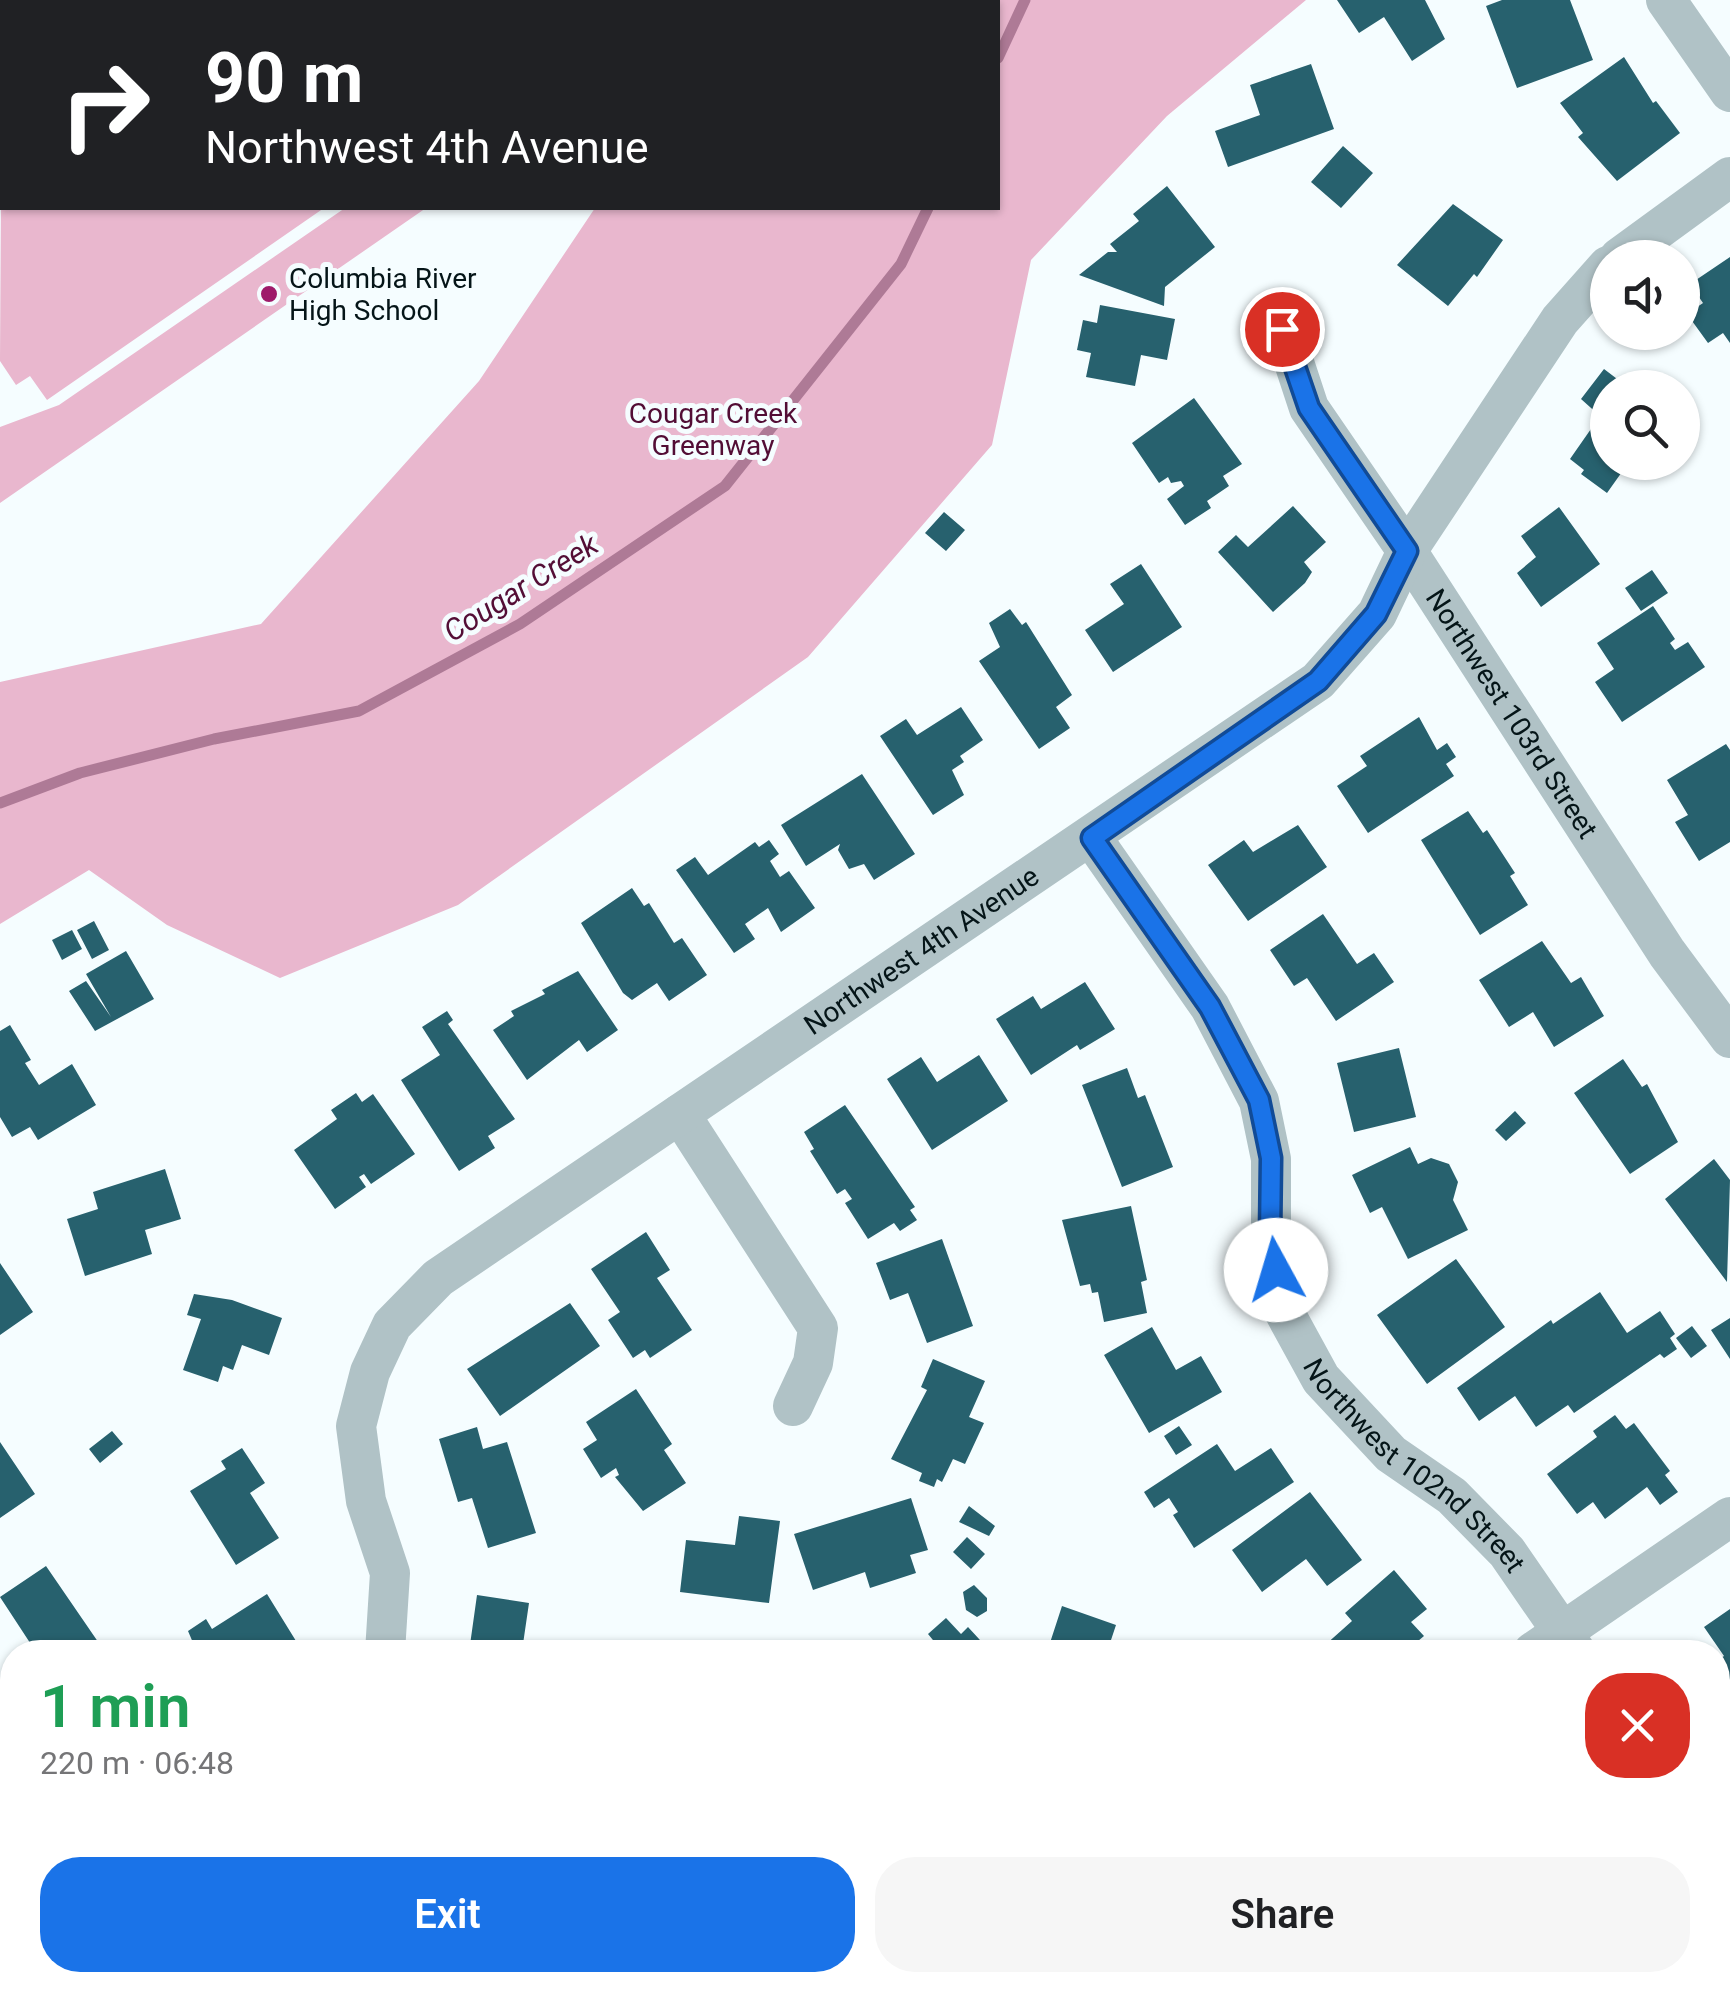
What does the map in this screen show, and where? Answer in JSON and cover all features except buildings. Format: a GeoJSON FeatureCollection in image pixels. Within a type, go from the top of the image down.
{"type":"FeatureCollection","features":[{"type":"Feature","properties":{"kind":"street"},"geometry":{"type":"LineString","coordinates":[[1666,0],[1730,92]]}},
{"type":"Feature","properties":{"kind":"street"},"geometry":{"type":"LineString","coordinates":[[1644,240],[1730,177]]}},
{"type":"Feature","properties":{"kind":"street","name":"Northwest 4th Avenue"},"geometry":{"type":"LineString","coordinates":[[386,1640],[390,1573],[366,1501],[356,1426],[370,1372],[392,1325],[438,1278],[1092,838],[1318,681],[1376,614],[1407,551],[1560,320],[1590,286]]}},
{"type":"Feature","properties":{"kind":"street","name":"Northwest 103rd Street"},"geometry":{"type":"LineString","coordinates":[[1282,329],[1309,408],[1407,551],[1667,954],[1730,1038]]}},
{"type":"Feature","properties":{"kind":"street","name":"Northwest 102nd Street"},"geometry":{"type":"LineString","coordinates":[[1092,838],[1210,1007],[1259,1100],[1271,1158],[1270,1236],[1280,1304],[1321,1379],[1391,1454],[1452,1496],[1508,1552],[1555,1640]]}},
{"type":"Feature","properties":{"kind":"street"},"geometry":{"type":"LineString","coordinates":[[680,1114],[818,1328],[812,1363],[793,1406]]}},
{"type":"Feature","properties":{"kind":"street"},"geometry":{"type":"LineString","coordinates":[[1566,1640],[1730,1516]]}},
{"type":"Feature","properties":{"kind":"green space","name":"Cougar Creek Greenway"},"geometry":{"type":"Polygon","coordinates":[[[1000,0],[1306,0],[1167,116],[1031,260],[992,445],[808,657],[458,905],[280,978],[167,925],[89,870],[0,924],[0,682],[261,624],[479,381],[594,210],[1000,210],[1000,0]]]}},
{"type":"Feature","properties":{"kind":"green space"},"geometry":{"type":"Polygon","coordinates":[[[1,210],[321,210],[47,400],[30,376],[16,385],[0,361],[1,210]]]}},
{"type":"Feature","properties":{"kind":"green space"},"geometry":{"type":"Polygon","coordinates":[[[342,210],[423,210],[0,503],[0,427],[59,405],[342,210]]]}},
{"type":"Feature","properties":{"kind":"waterway","name":"Cougar Creek"},"geometry":{"type":"LineString","coordinates":[[1000,54],[1025,0]]}},
{"type":"Feature","properties":{"kind":"waterway","name":"Cougar Creek"},"geometry":{"type":"LineString","coordinates":[[0,803],[80,773],[214,739],[359,711],[520,624],[725,486],[901,264],[927,210]]}},
{"type":"Feature","properties":{"kind":"place","name":"Columbia River High School"},"geometry":{"type":"Point","coordinates":[269,294]}},
{"type":"Feature","properties":{"kind":"route"},"geometry":{"type":"LineString","coordinates":[[1276,1270],[1270,1236],[1271,1158],[1259,1100],[1210,1007],[1092,838],[1318,681],[1376,614],[1407,551],[1309,408],[1282,329]]}}]}
